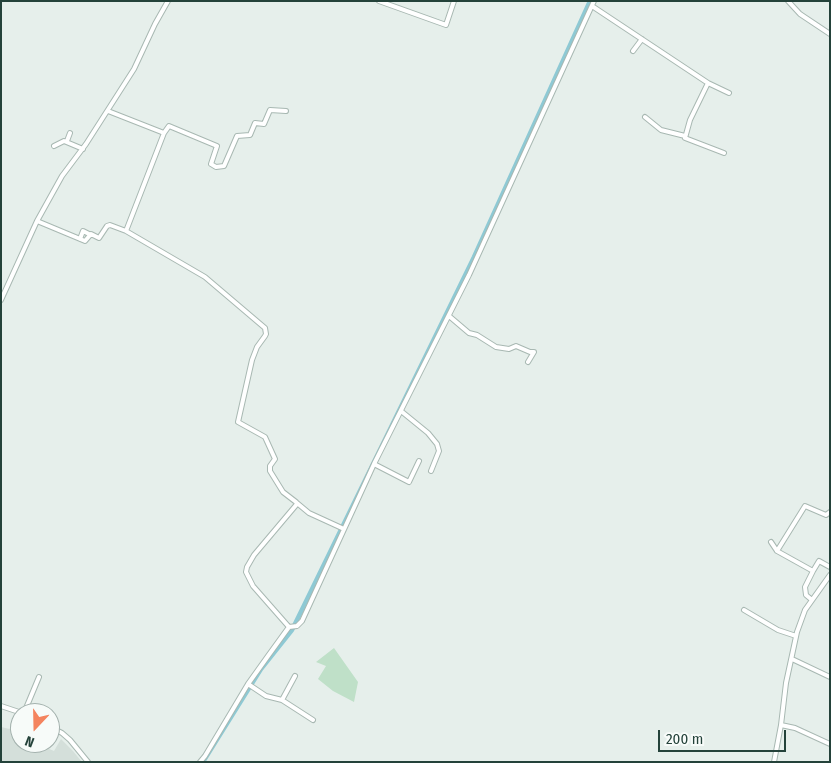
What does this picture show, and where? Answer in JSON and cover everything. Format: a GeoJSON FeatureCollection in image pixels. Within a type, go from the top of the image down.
{"type":"FeatureCollection","features":[{"type":"Feature","properties":{"kind":"street"},"geometry":{"type":"LineString","coordinates":[[1,300],[37,220],[62,176],[83,149],[108,111],[120,88],[134,69],[168,1]]}},
{"type":"Feature","properties":{"kind":"street"},"geometry":{"type":"LineString","coordinates":[[380,1],[446,25],[454,1]]}},
{"type":"Feature","properties":{"kind":"street"},"geometry":{"type":"LineString","coordinates":[[200,762],[250,685],[293,626],[302,621],[341,528],[469,275],[594,1]]}},
{"type":"Feature","properties":{"kind":"street"},"geometry":{"type":"LineString","coordinates":[[788,1],[800,14],[830,34]]}},
{"type":"Feature","properties":{"kind":"street"},"geometry":{"type":"LineString","coordinates":[[592,6],[708,83],[728,93]]}},
{"type":"Feature","properties":{"kind":"street"},"geometry":{"type":"LineString","coordinates":[[633,51],[642,39]]}},
{"type":"Feature","properties":{"kind":"street"},"geometry":{"type":"LineString","coordinates":[[685,136],[690,120],[708,83]]}},
{"type":"Feature","properties":{"kind":"street"},"geometry":{"type":"LineString","coordinates":[[126,231],[164,132],[169,126],[216,146],[211,164],[216,167],[224,166],[237,136],[250,135],[254,123],[264,124],[270,110],[286,110]]}},
{"type":"Feature","properties":{"kind":"street"},"geometry":{"type":"LineString","coordinates":[[108,111],[164,132]]}},
{"type":"Feature","properties":{"kind":"street"},"geometry":{"type":"LineString","coordinates":[[645,117],[661,130],[685,136],[687,140],[724,153]]}},
{"type":"Feature","properties":{"kind":"street"},"geometry":{"type":"LineString","coordinates":[[67,142],[70,133]]}},
{"type":"Feature","properties":{"kind":"street"},"geometry":{"type":"LineString","coordinates":[[54,146],[62,141],[83,149]]}},
{"type":"Feature","properties":{"kind":"street"},"geometry":{"type":"LineString","coordinates":[[37,220],[86,241],[91,235]]}},
{"type":"Feature","properties":{"kind":"street"},"geometry":{"type":"LineString","coordinates":[[80,239],[83,231],[99,238],[107,226],[110,225],[126,231],[206,277],[264,328],[266,334],[257,347],[251,363],[238,422],[265,438],[276,459],[270,466],[270,471],[282,492],[309,513],[341,528]]}},
{"type":"Feature","properties":{"kind":"street"},"geometry":{"type":"LineString","coordinates":[[449,316],[469,333],[477,335],[496,347],[509,349],[516,346],[534,352],[528,362]]}},
{"type":"Feature","properties":{"kind":"street"},"geometry":{"type":"LineString","coordinates":[[400,412],[428,433],[437,444],[439,451],[432,471]]}},
{"type":"Feature","properties":{"kind":"street"},"geometry":{"type":"LineString","coordinates":[[374,464],[409,482],[419,461]]}},
{"type":"Feature","properties":{"kind":"street"},"geometry":{"type":"LineString","coordinates":[[293,626],[253,586],[247,577],[246,568],[254,555],[297,503]]}},
{"type":"Feature","properties":{"kind":"street"},"geometry":{"type":"LineString","coordinates":[[777,551],[806,506],[826,515],[830,512]]}},
{"type":"Feature","properties":{"kind":"street"},"geometry":{"type":"LineString","coordinates":[[771,542],[777,551],[813,571]]}},
{"type":"Feature","properties":{"kind":"street"},"geometry":{"type":"LineString","coordinates":[[812,600],[806,596],[805,588],[813,571],[819,561],[830,566]]}},
{"type":"Feature","properties":{"kind":"street"},"geometry":{"type":"LineString","coordinates":[[774,762],[782,725],[786,683],[796,636],[803,614],[830,575]]}},
{"type":"Feature","properties":{"kind":"street"},"geometry":{"type":"LineString","coordinates":[[744,610],[778,630],[796,636]]}},
{"type":"Feature","properties":{"kind":"street"},"geometry":{"type":"LineString","coordinates":[[792,659],[830,677]]}},
{"type":"Feature","properties":{"kind":"street"},"geometry":{"type":"LineString","coordinates":[[282,700],[294,676]]}},
{"type":"Feature","properties":{"kind":"street"},"geometry":{"type":"LineString","coordinates":[[27,703],[39,677]]}},
{"type":"Feature","properties":{"kind":"street"},"geometry":{"type":"LineString","coordinates":[[250,685],[266,696],[282,700],[313,720]]}},
{"type":"Feature","properties":{"kind":"street"},"geometry":{"type":"LineString","coordinates":[[782,725],[794,728],[830,744]]}},
{"type":"Feature","properties":{"kind":"street"},"geometry":{"type":"LineString","coordinates":[[60,732],[70,740],[88,762]]}},
{"type":"Feature","properties":{"kind":"shaded area"},"geometry":{"type":"Polygon","coordinates":[[[1,727],[10,729],[10,753],[60,753],[61,739],[82,762],[1,762],[1,727]]]}},
{"type":"Feature","properties":{"kind":"green space"},"geometry":{"type":"Polygon","coordinates":[[[334,648],[358,682],[354,702],[333,691],[318,679],[326,666],[316,662],[334,648]]]}},
{"type":"Feature","properties":{"kind":"waterway"},"geometry":{"type":"LineString","coordinates":[[203,762],[261,669],[292,630],[474,257],[590,1]]}}]}
